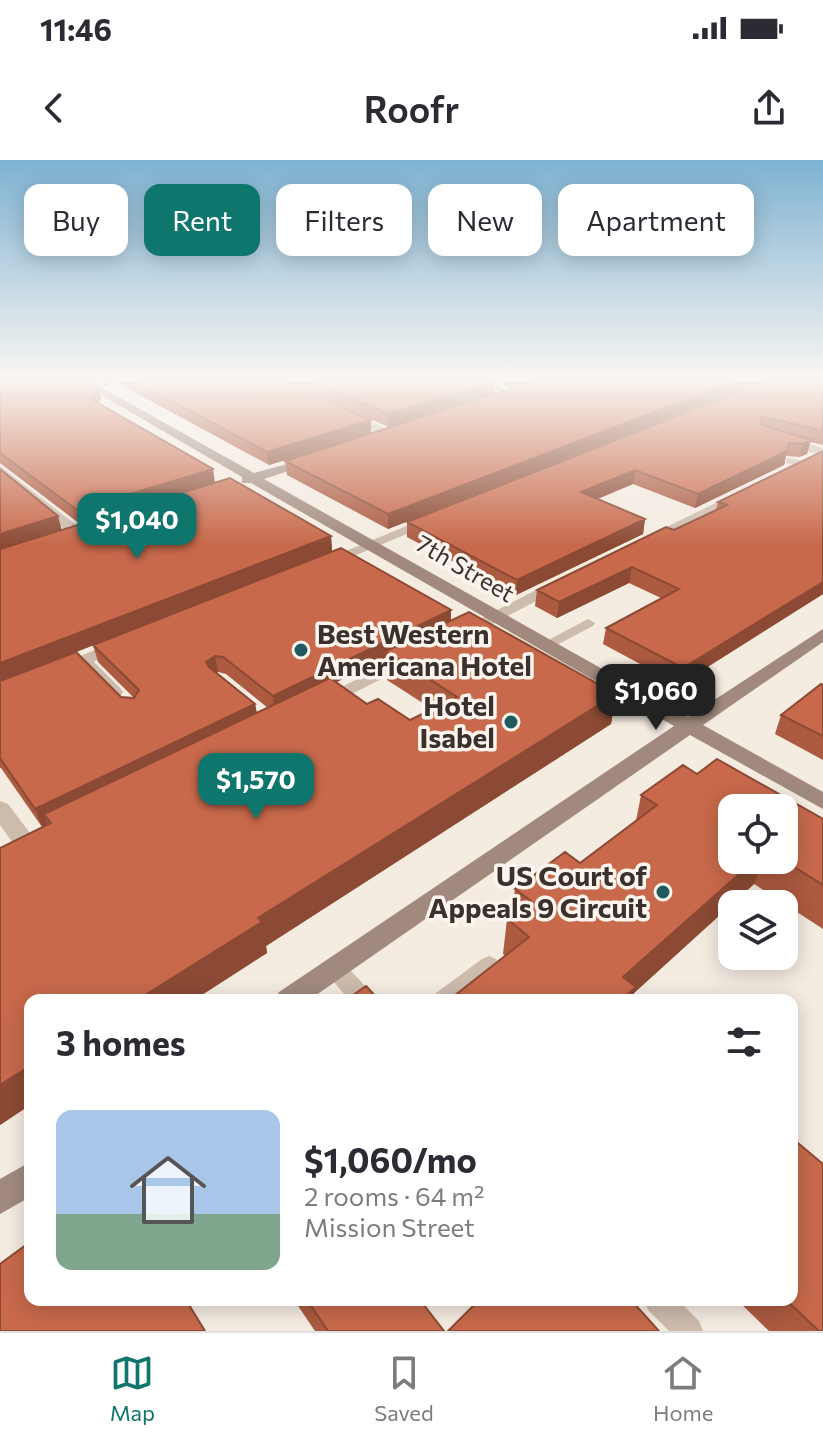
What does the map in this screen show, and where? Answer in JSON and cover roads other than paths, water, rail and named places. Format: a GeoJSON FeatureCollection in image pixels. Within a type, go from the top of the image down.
{"type":"FeatureCollection","features":[{"type":"Feature","properties":{"kind":"main road","name":"7th Street"},"geometry":{"type":"LineString","coordinates":[[177,436],[823,802]]}},
{"type":"Feature","properties":{"kind":"main road"},"geometry":{"type":"LineString","coordinates":[[376,439],[385,436]]}},
{"type":"Feature","properties":{"kind":"main road"},"geometry":{"type":"LineString","coordinates":[[236,489],[321,457]]}},
{"type":"Feature","properties":{"kind":"main road"},"geometry":{"type":"LineString","coordinates":[[297,994],[823,634]]}},
{"type":"Feature","properties":{"kind":"main road"},"geometry":{"type":"LineString","coordinates":[[0,1198],[24,1182]]}},
{"type":"Feature","properties":{"kind":"street"},"geometry":{"type":"LineString","coordinates":[[776,437],[823,453]]}},
{"type":"Feature","properties":{"kind":"street"},"geometry":{"type":"LineString","coordinates":[[622,552],[767,481],[796,463],[823,453]]}},
{"type":"Feature","properties":{"kind":"street"},"geometry":{"type":"LineString","coordinates":[[0,470],[79,534]]}},
{"type":"Feature","properties":{"kind":"street"},"geometry":{"type":"LineString","coordinates":[[315,567],[441,517]]}},
{"type":"Feature","properties":{"kind":"street"},"geometry":{"type":"LineString","coordinates":[[303,711],[579,574]]}},
{"type":"Feature","properties":{"kind":"street"},"geometry":{"type":"LineString","coordinates":[[42,676],[141,636]]}},
{"type":"Feature","properties":{"kind":"street"},"geometry":{"type":"LineString","coordinates":[[0,809],[28,847]]}},
{"type":"Feature","properties":{"kind":"lane"},"geometry":{"type":"LineString","coordinates":[[546,645],[588,623]]}},
{"type":"Feature","properties":{"kind":"lane"},"geometry":{"type":"LineString","coordinates":[[83,659],[124,699]]}},
{"type":"Feature","properties":{"kind":"lane"},"geometry":{"type":"LineString","coordinates":[[452,994],[489,965]]}},
{"type":"Feature","properties":{"kind":"lane"},"geometry":{"type":"LineString","coordinates":[[333,969],[357,994]]}},
{"type":"Feature","properties":{"kind":"lane"},"geometry":{"type":"LineString","coordinates":[[664,1306],[689,1331]]}},
{"type":"Feature","properties":{"kind":"place","name":"Best Western Americana Hotel"},"geometry":{"type":"Point","coordinates":[301,650]}},
{"type":"Feature","properties":{"kind":"place","name":"Hotel Isabel"},"geometry":{"type":"Point","coordinates":[511,722]}},
{"type":"Feature","properties":{"kind":"place","name":"US Court of Appeals 9 Circuit"},"geometry":{"type":"Point","coordinates":[663,892]}}]}
